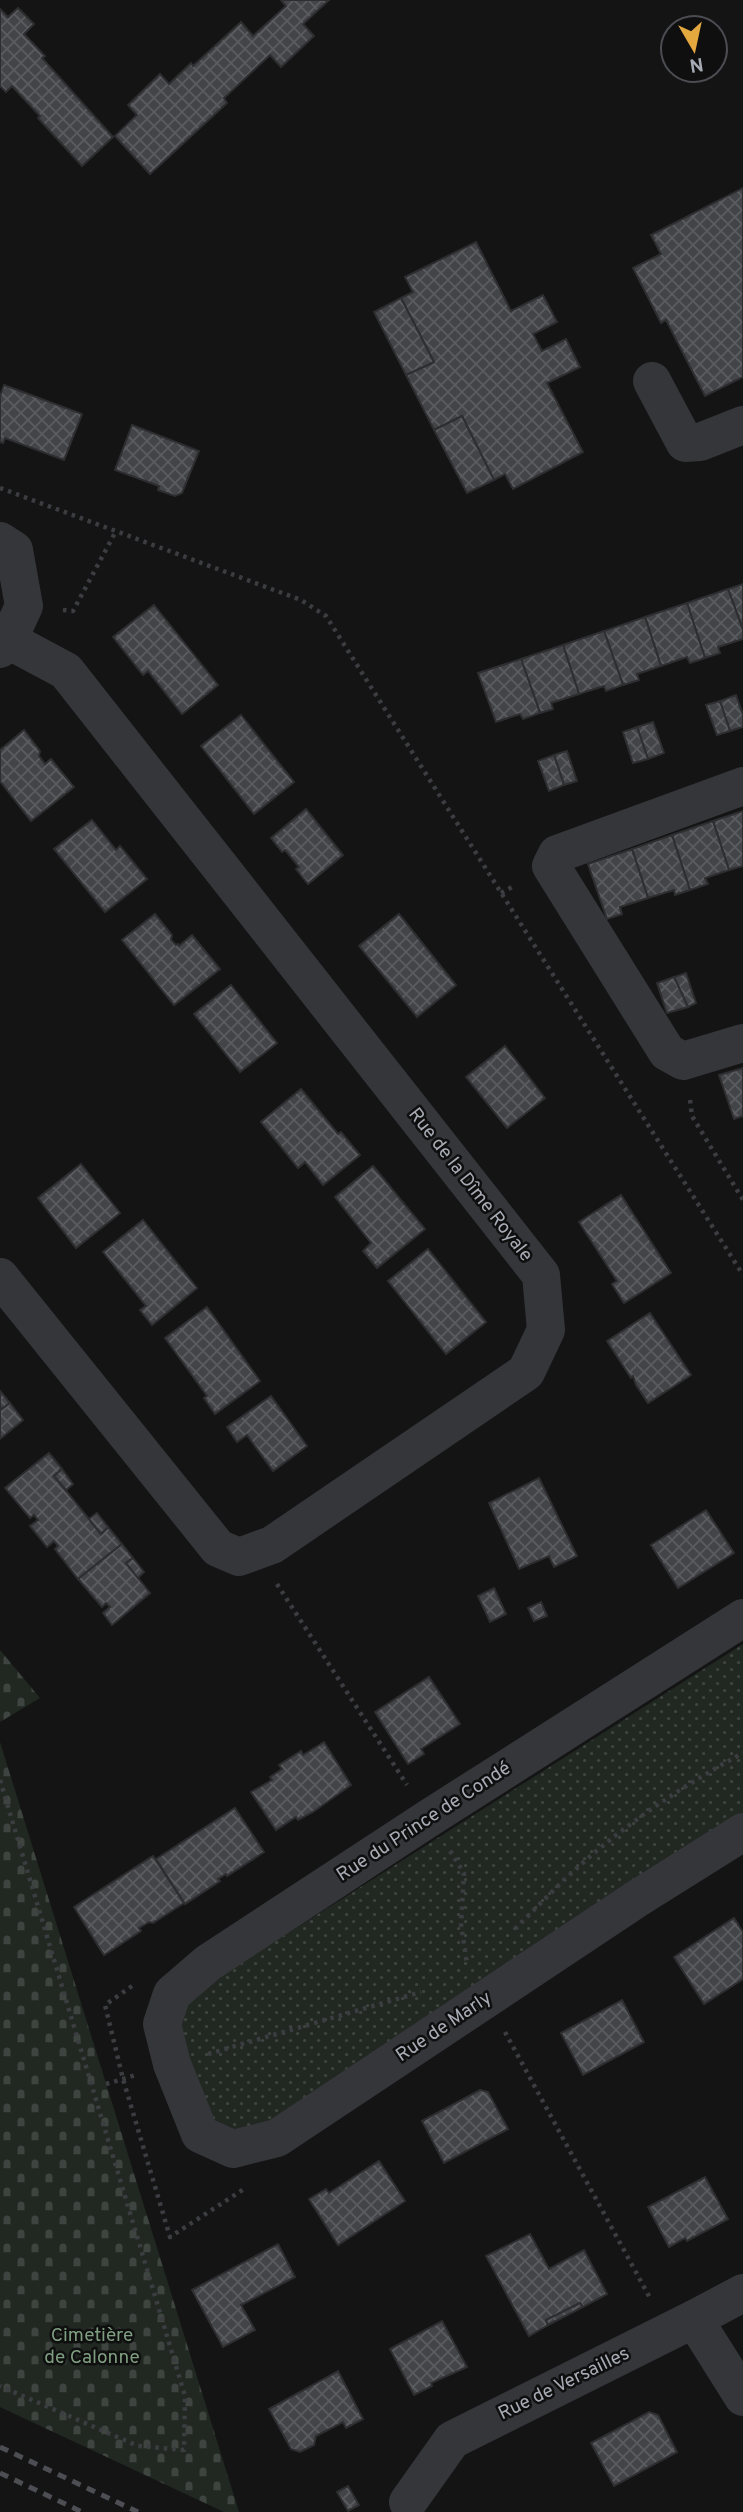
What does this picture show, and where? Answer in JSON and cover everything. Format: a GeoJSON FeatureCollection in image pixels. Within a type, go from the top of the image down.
{"type":"FeatureCollection","features":[{"type":"Feature","properties":{"kind":"street"},"geometry":{"type":"LineString","coordinates":[[652,381],[685,443],[700,442],[743,425]]}},
{"type":"Feature","properties":{"kind":"street"},"geometry":{"type":"LineString","coordinates":[[4,644],[24,606],[7,546]]}},
{"type":"Feature","properties":{"kind":"street","name":"Rue de la Dîme Royale"},"geometry":{"type":"LineString","coordinates":[[0,1278],[218,1548],[239,1557],[272,1545],[526,1372],[546,1330],[541,1275],[66,671],[4,644]]}},
{"type":"Feature","properties":{"kind":"street"},"geometry":{"type":"LineString","coordinates":[[743,786],[558,854],[551,866],[667,1052],[683,1061],[743,1043]]}},
{"type":"Feature","properties":{"kind":"street","name":"Rue du Prince de Condé"},"geometry":{"type":"LineString","coordinates":[[172,2064],[162,2024],[172,1994],[208,1963],[743,1618]]}},
{"type":"Feature","properties":{"kind":"street","name":"Rue de Marly"},"geometry":{"type":"LineString","coordinates":[[172,2064],[200,2134],[233,2149],[277,2138],[481,1982],[743,1832]]}},
{"type":"Feature","properties":{"kind":"street","name":"Rue de Versailles"},"geometry":{"type":"LineString","coordinates":[[408,2502],[452,2440],[743,2293]]}},
{"type":"Feature","properties":{"kind":"street"},"geometry":{"type":"LineString","coordinates":[[694,2319],[743,2398]]}},
{"type":"Feature","properties":{"kind":"path"},"geometry":{"type":"LineString","coordinates":[[0,488],[301,600],[326,616],[743,1275]]}},
{"type":"Feature","properties":{"kind":"path"},"geometry":{"type":"LineString","coordinates":[[24,606],[73,611],[116,531]]}},
{"type":"Feature","properties":{"kind":"path"},"geometry":{"type":"LineString","coordinates":[[683,1061],[692,1116],[743,1200]]}},
{"type":"Feature","properties":{"kind":"path"},"geometry":{"type":"LineString","coordinates":[[256,1551],[464,1873],[461,1924],[468,1971],[481,1982],[650,2299],[694,2319]]}},
{"type":"Feature","properties":{"kind":"path"},"geometry":{"type":"LineString","coordinates":[[510,1934],[577,1868],[641,1817],[705,1773],[743,1753]]}},
{"type":"Feature","properties":{"kind":"path"},"geometry":{"type":"LineString","coordinates":[[0,1780],[185,2396],[184,2450],[138,2446],[0,2386]]}},
{"type":"Feature","properties":{"kind":"path"},"geometry":{"type":"LineString","coordinates":[[139,1982],[105,2005],[123,2079],[170,2237],[250,2186]]}},
{"type":"Feature","properties":{"kind":"path"},"geometry":{"type":"LineString","coordinates":[[106,2084],[433,1989]]}},
{"type":"Feature","properties":{"kind":"green space"},"geometry":{"type":"Polygon","coordinates":[[[743,1644],[743,1820],[271,2129],[244,2133],[202,2114],[174,2047],[189,1996],[743,1644]]]}},
{"type":"Feature","properties":{"kind":"green space"},"geometry":{"type":"Polygon","coordinates":[[[0,1650],[40,1698],[0,1722],[0,1650]]]}},
{"type":"Feature","properties":{"kind":"green space","name":"Cimetière de Calonne"},"geometry":{"type":"Polygon","coordinates":[[[0,1742],[239,2512],[224,2512],[0,2407],[0,1742]]]}},
{"type":"Feature","properties":{"kind":"building"},"geometry":{"type":"Polygon","coordinates":[[[281,0],[329,0],[303,24],[314,36],[281,67],[270,55],[224,98],[227,103],[150,174],[115,136],[137,115],[128,105],[160,74],[169,84],[241,22],[253,36],[286,6],[281,0]]]}},
{"type":"Feature","properties":{"kind":"building"},"geometry":{"type":"Polygon","coordinates":[[[18,8],[34,24],[24,34],[113,137],[82,166],[12,86],[6,92],[0,86],[0,9],[8,17],[18,8]]]}},
{"type":"Feature","properties":{"kind":"building"},"geometry":{"type":"Polygon","coordinates":[[[743,188],[743,377],[705,396],[666,320],[661,323],[633,268],[661,254],[651,235],[743,188]]]}},
{"type":"Feature","properties":{"kind":"building"},"geometry":{"type":"Polygon","coordinates":[[[476,242],[511,311],[543,295],[557,322],[533,334],[542,351],[566,339],[580,367],[547,383],[583,452],[513,489],[505,474],[494,480],[462,416],[434,430],[406,375],[434,362],[401,298],[413,292],[405,277],[476,242]]]}},
{"type":"Feature","properties":{"kind":"building"},"geometry":{"type":"Polygon","coordinates":[[[401,298],[434,362],[406,375],[374,312],[401,298]]]}},
{"type":"Feature","properties":{"kind":"building"},"geometry":{"type":"Polygon","coordinates":[[[4,385],[82,414],[64,460],[5,438],[3,443],[0,442],[0,396],[4,385]]]}},
{"type":"Feature","properties":{"kind":"building"},"geometry":{"type":"Polygon","coordinates":[[[462,416],[494,480],[467,493],[434,430],[462,416]]]}},
{"type":"Feature","properties":{"kind":"building"},"geometry":{"type":"Polygon","coordinates":[[[132,425],[199,451],[182,493],[175,496],[158,490],[159,486],[115,470],[132,425]]]}},
{"type":"Feature","properties":{"kind":"building"},"geometry":{"type":"Polygon","coordinates":[[[743,584],[743,630],[728,589],[743,584]]]}},
{"type":"Feature","properties":{"kind":"building"},"geometry":{"type":"Polygon","coordinates":[[[728,589],[743,630],[743,639],[718,647],[720,653],[705,658],[687,603],[728,589]]]}},
{"type":"Feature","properties":{"kind":"building"},"geometry":{"type":"Polygon","coordinates":[[[687,603],[705,658],[690,663],[687,657],[661,666],[645,617],[687,603]]]}},
{"type":"Feature","properties":{"kind":"building"},"geometry":{"type":"Polygon","coordinates":[[[154,605],[218,685],[182,714],[148,671],[143,675],[113,637],[154,605]]]}},
{"type":"Feature","properties":{"kind":"building"},"geometry":{"type":"Polygon","coordinates":[[[645,617],[661,666],[637,674],[639,680],[623,685],[604,631],[645,617]]]}},
{"type":"Feature","properties":{"kind":"building"},"geometry":{"type":"Polygon","coordinates":[[[604,631],[623,685],[606,691],[604,686],[579,694],[563,645],[604,631]]]}},
{"type":"Feature","properties":{"kind":"building"},"geometry":{"type":"Polygon","coordinates":[[[563,645],[579,694],[551,703],[553,709],[540,713],[521,659],[563,645]]]}},
{"type":"Feature","properties":{"kind":"building"},"geometry":{"type":"Polygon","coordinates":[[[521,659],[540,713],[523,719],[520,714],[496,722],[478,673],[521,659]]]}},
{"type":"Feature","properties":{"kind":"building"},"geometry":{"type":"Polygon","coordinates":[[[736,695],[743,715],[743,727],[730,731],[720,701],[736,695]]]}},
{"type":"Feature","properties":{"kind":"building"},"geometry":{"type":"Polygon","coordinates":[[[720,701],[730,731],[717,735],[706,705],[720,701]]]}},
{"type":"Feature","properties":{"kind":"building"},"geometry":{"type":"Polygon","coordinates":[[[241,715],[294,782],[254,814],[201,746],[241,715]]]}},
{"type":"Feature","properties":{"kind":"building"},"geometry":{"type":"Polygon","coordinates":[[[653,722],[664,753],[648,759],[637,727],[653,722]]]}},
{"type":"Feature","properties":{"kind":"building"},"geometry":{"type":"Polygon","coordinates":[[[637,727],[648,759],[633,763],[623,732],[637,727]]]}},
{"type":"Feature","properties":{"kind":"building"},"geometry":{"type":"Polygon","coordinates":[[[24,730],[40,751],[39,756],[45,764],[51,759],[74,787],[31,821],[0,781],[0,750],[24,730]]]}},
{"type":"Feature","properties":{"kind":"building"},"geometry":{"type":"Polygon","coordinates":[[[567,751],[577,781],[564,785],[554,755],[567,751]]]}},
{"type":"Feature","properties":{"kind":"building"},"geometry":{"type":"Polygon","coordinates":[[[554,755],[564,785],[549,791],[538,761],[554,755]]]}},
{"type":"Feature","properties":{"kind":"building"},"geometry":{"type":"Polygon","coordinates":[[[306,809],[343,855],[308,884],[296,869],[299,867],[271,838],[306,809]]]}},
{"type":"Feature","properties":{"kind":"building"},"geometry":{"type":"Polygon","coordinates":[[[743,811],[743,866],[729,870],[713,821],[743,811]]]}},
{"type":"Feature","properties":{"kind":"building"},"geometry":{"type":"Polygon","coordinates":[[[92,820],[116,850],[120,846],[147,879],[105,912],[54,849],[92,820]]]}},
{"type":"Feature","properties":{"kind":"building"},"geometry":{"type":"Polygon","coordinates":[[[713,821],[729,870],[705,878],[708,884],[690,890],[672,835],[713,821]]]}},
{"type":"Feature","properties":{"kind":"building"},"geometry":{"type":"Polygon","coordinates":[[[672,835],[690,890],[675,895],[674,890],[648,898],[632,849],[672,835]]]}},
{"type":"Feature","properties":{"kind":"building"},"geometry":{"type":"Polygon","coordinates":[[[632,849],[648,898],[620,907],[622,914],[607,919],[588,864],[632,849]]]}},
{"type":"Feature","properties":{"kind":"building"},"geometry":{"type":"Polygon","coordinates":[[[155,914],[172,935],[171,940],[176,945],[179,946],[192,935],[220,969],[174,1005],[122,940],[155,914]]]}},
{"type":"Feature","properties":{"kind":"building"},"geometry":{"type":"Polygon","coordinates":[[[399,914],[456,985],[417,1017],[359,946],[399,914]]]}},
{"type":"Feature","properties":{"kind":"building"},"geometry":{"type":"Polygon","coordinates":[[[686,973],[696,1003],[688,1007],[674,977],[686,973]]]}},
{"type":"Feature","properties":{"kind":"building"},"geometry":{"type":"Polygon","coordinates":[[[674,977],[688,1007],[667,1013],[657,983],[674,977]]]}},
{"type":"Feature","properties":{"kind":"building"},"geometry":{"type":"Polygon","coordinates":[[[231,985],[277,1043],[240,1072],[194,1014],[231,985]]]}},
{"type":"Feature","properties":{"kind":"building"},"geometry":{"type":"Polygon","coordinates":[[[505,1046],[545,1098],[507,1128],[466,1077],[505,1046]]]}},
{"type":"Feature","properties":{"kind":"building"},"geometry":{"type":"Polygon","coordinates":[[[743,1068],[743,1116],[734,1119],[719,1075],[743,1068]]]}},
{"type":"Feature","properties":{"kind":"building"},"geometry":{"type":"Polygon","coordinates":[[[301,1089],[338,1134],[341,1132],[360,1155],[323,1185],[305,1162],[298,1168],[261,1122],[301,1089]]]}},
{"type":"Feature","properties":{"kind":"building"},"geometry":{"type":"Polygon","coordinates":[[[81,1164],[120,1213],[76,1248],[38,1198],[81,1164]]]}},
{"type":"Feature","properties":{"kind":"building"},"geometry":{"type":"Polygon","coordinates":[[[373,1166],[425,1229],[377,1268],[363,1251],[371,1243],[335,1197],[373,1166]]]}},
{"type":"Feature","properties":{"kind":"building"},"geometry":{"type":"Polygon","coordinates":[[[621,1195],[671,1273],[624,1303],[612,1284],[617,1281],[579,1222],[621,1195]]]}},
{"type":"Feature","properties":{"kind":"building"},"geometry":{"type":"Polygon","coordinates":[[[143,1220],[197,1288],[152,1325],[140,1310],[146,1306],[103,1252],[143,1220]]]}},
{"type":"Feature","properties":{"kind":"building"},"geometry":{"type":"Polygon","coordinates":[[[428,1249],[486,1322],[446,1354],[388,1281],[428,1249]]]}},
{"type":"Feature","properties":{"kind":"building"},"geometry":{"type":"Polygon","coordinates":[[[207,1307],[260,1381],[215,1414],[204,1398],[207,1396],[165,1338],[207,1307]]]}},
{"type":"Feature","properties":{"kind":"building"},"geometry":{"type":"Polygon","coordinates":[[[650,1313],[691,1375],[648,1403],[633,1376],[631,1378],[607,1341],[650,1313]]]}},
{"type":"Feature","properties":{"kind":"building"},"geometry":{"type":"Polygon","coordinates":[[[0,1391],[10,1403],[2,1409],[0,1407],[0,1391]]]}},
{"type":"Feature","properties":{"kind":"building"},"geometry":{"type":"Polygon","coordinates":[[[271,1396],[307,1446],[273,1471],[247,1435],[237,1442],[227,1427],[271,1396]]]}},
{"type":"Feature","properties":{"kind":"building"},"geometry":{"type":"Polygon","coordinates":[[[10,1403],[23,1420],[0,1439],[0,1407],[2,1409],[10,1403]]]}},
{"type":"Feature","properties":{"kind":"building"},"geometry":{"type":"Polygon","coordinates":[[[49,1453],[62,1469],[54,1476],[101,1534],[108,1527],[122,1544],[78,1579],[55,1549],[58,1546],[54,1541],[47,1547],[30,1526],[38,1520],[34,1515],[30,1518],[5,1488],[49,1453]]]}},
{"type":"Feature","properties":{"kind":"building"},"geometry":{"type":"Polygon","coordinates":[[[62,1469],[73,1484],[66,1490],[54,1476],[62,1469]]]}},
{"type":"Feature","properties":{"kind":"building"},"geometry":{"type":"Polygon","coordinates":[[[539,1478],[577,1556],[554,1567],[549,1556],[519,1569],[489,1503],[539,1478]]]}},
{"type":"Feature","properties":{"kind":"building"},"geometry":{"type":"Polygon","coordinates":[[[706,1510],[734,1553],[678,1588],[651,1545],[706,1510]]]}},
{"type":"Feature","properties":{"kind":"building"},"geometry":{"type":"Polygon","coordinates":[[[97,1513],[108,1527],[101,1534],[89,1519],[97,1513]]]}},
{"type":"Feature","properties":{"kind":"building"},"geometry":{"type":"Polygon","coordinates":[[[122,1544],[133,1558],[126,1563],[150,1593],[112,1625],[103,1613],[110,1607],[106,1603],[102,1607],[78,1579],[122,1544]]]}},
{"type":"Feature","properties":{"kind":"building"},"geometry":{"type":"Polygon","coordinates":[[[133,1558],[144,1572],[138,1578],[126,1563],[133,1558]]]}},
{"type":"Feature","properties":{"kind":"building"},"geometry":{"type":"Polygon","coordinates":[[[494,1588],[506,1614],[490,1622],[478,1596],[494,1588]]]}},
{"type":"Feature","properties":{"kind":"building"},"geometry":{"type":"Polygon","coordinates":[[[541,1602],[547,1616],[534,1621],[528,1608],[541,1602]]]}},
{"type":"Feature","properties":{"kind":"building"},"geometry":{"type":"Polygon","coordinates":[[[429,1677],[460,1724],[421,1749],[424,1754],[408,1764],[375,1712],[429,1677]]]}},
{"type":"Feature","properties":{"kind":"building"},"geometry":{"type":"Polygon","coordinates":[[[324,1742],[351,1785],[313,1812],[298,1820],[296,1817],[276,1830],[251,1792],[272,1780],[270,1777],[282,1769],[279,1765],[301,1751],[303,1755],[324,1742]]]}},
{"type":"Feature","properties":{"kind":"building"},"geometry":{"type":"Polygon","coordinates":[[[235,1808],[264,1852],[218,1879],[220,1881],[185,1904],[156,1859],[235,1808]]]}},
{"type":"Feature","properties":{"kind":"building"},"geometry":{"type":"Polygon","coordinates":[[[153,1856],[184,1903],[153,1923],[149,1922],[139,1928],[141,1931],[104,1955],[74,1907],[153,1856]]]}},
{"type":"Feature","properties":{"kind":"building"},"geometry":{"type":"Polygon","coordinates":[[[734,1918],[743,1932],[743,1979],[704,2004],[674,1957],[734,1918]]]}},
{"type":"Feature","properties":{"kind":"building"},"geometry":{"type":"Polygon","coordinates":[[[622,2000],[644,2042],[583,2075],[561,2033],[622,2000]]]}},
{"type":"Feature","properties":{"kind":"building"},"geometry":{"type":"Polygon","coordinates":[[[480,2090],[488,2092],[508,2129],[444,2163],[422,2121],[480,2090]]]}},
{"type":"Feature","properties":{"kind":"building"},"geometry":{"type":"Polygon","coordinates":[[[379,2161],[405,2201],[338,2245],[309,2199],[326,2189],[329,2193],[379,2161]]]}},
{"type":"Feature","properties":{"kind":"building"},"geometry":{"type":"Polygon","coordinates":[[[705,2177],[728,2219],[687,2241],[685,2238],[669,2247],[648,2207],[705,2177]]]}},
{"type":"Feature","properties":{"kind":"building"},"geometry":{"type":"Polygon","coordinates":[[[530,2234],[549,2269],[584,2250],[607,2294],[583,2307],[580,2303],[546,2320],[548,2325],[529,2336],[486,2256],[530,2234]]]}},
{"type":"Feature","properties":{"kind":"building"},"geometry":{"type":"Polygon","coordinates":[[[278,2244],[295,2277],[241,2305],[255,2330],[223,2347],[192,2290],[278,2244]]]}},
{"type":"Feature","properties":{"kind":"building"},"geometry":{"type":"Polygon","coordinates":[[[580,2303],[583,2307],[548,2325],[546,2320],[580,2303]]]}},
{"type":"Feature","properties":{"kind":"building"},"geometry":{"type":"Polygon","coordinates":[[[442,2321],[467,2367],[431,2383],[432,2386],[414,2395],[390,2349],[442,2321]]]}},
{"type":"Feature","properties":{"kind":"building"},"geometry":{"type":"Polygon","coordinates":[[[338,2371],[363,2419],[346,2428],[343,2422],[316,2436],[314,2445],[300,2452],[291,2449],[269,2409],[338,2371]]]}},
{"type":"Feature","properties":{"kind":"building"},"geometry":{"type":"Polygon","coordinates":[[[649,2412],[658,2415],[677,2452],[614,2486],[591,2443],[649,2412]]]}},
{"type":"Feature","properties":{"kind":"building"},"geometry":{"type":"Polygon","coordinates":[[[348,2486],[359,2505],[348,2511],[337,2492],[348,2486]]]}},
{"type":"Feature","properties":{"kind":"railway"},"geometry":{"type":"LineString","coordinates":[[0,2447],[138,2512]]}},
{"type":"Feature","properties":{"kind":"railway"},"geometry":{"type":"LineString","coordinates":[[0,2473],[82,2512]]}}]}
